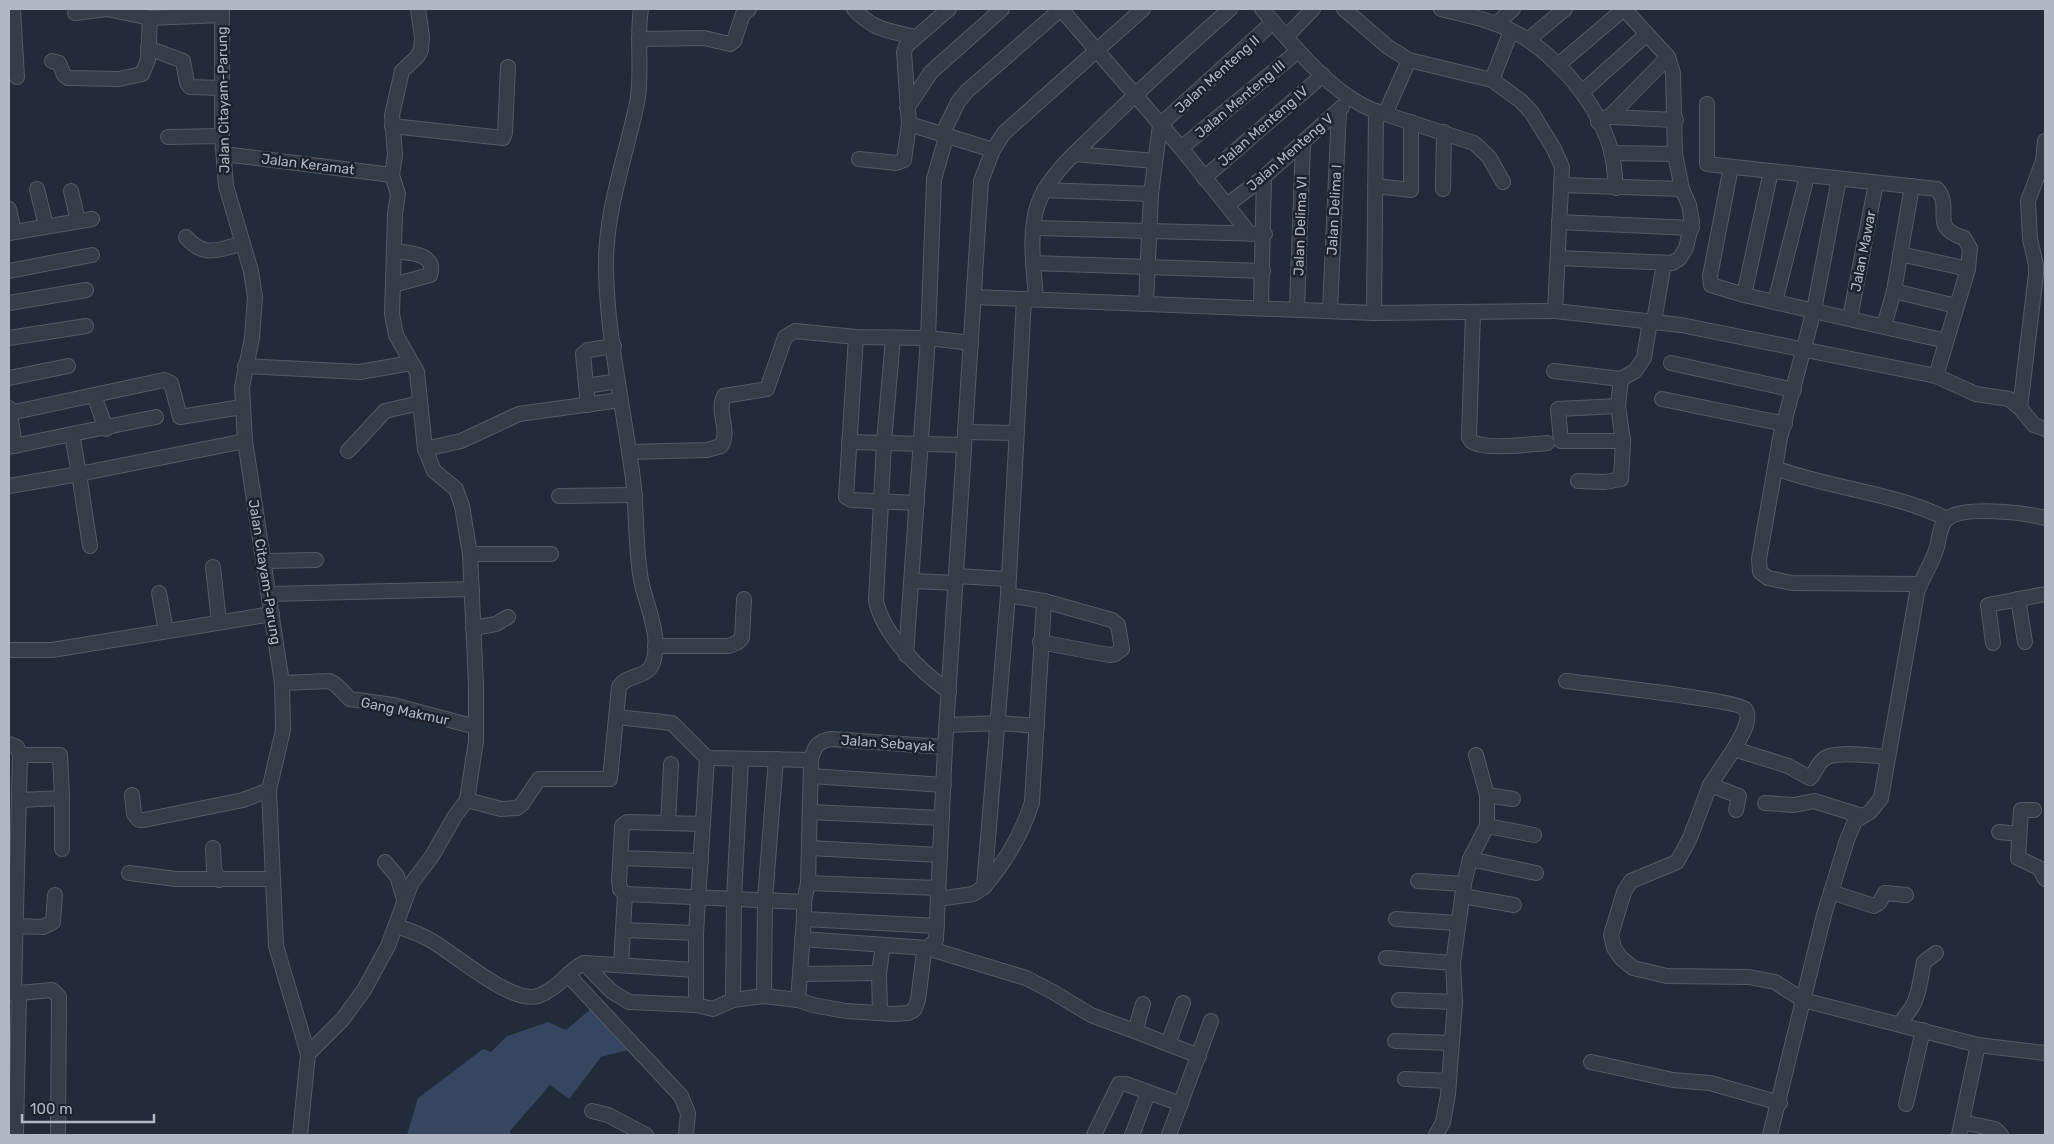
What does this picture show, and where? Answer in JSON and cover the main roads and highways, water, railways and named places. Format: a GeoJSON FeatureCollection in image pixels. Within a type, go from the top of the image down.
{"type":"FeatureCollection","features":[{"type":"Feature","properties":{"kind":"water"},"geometry":{"type":"Polygon","coordinates":[[[592,1008],[632,1049],[601,1057],[569,1099],[550,1085],[510,1131],[511,1135],[407,1135],[418,1098],[483,1049],[491,1052],[507,1036],[548,1022],[566,1030],[592,1008]]]}}]}
